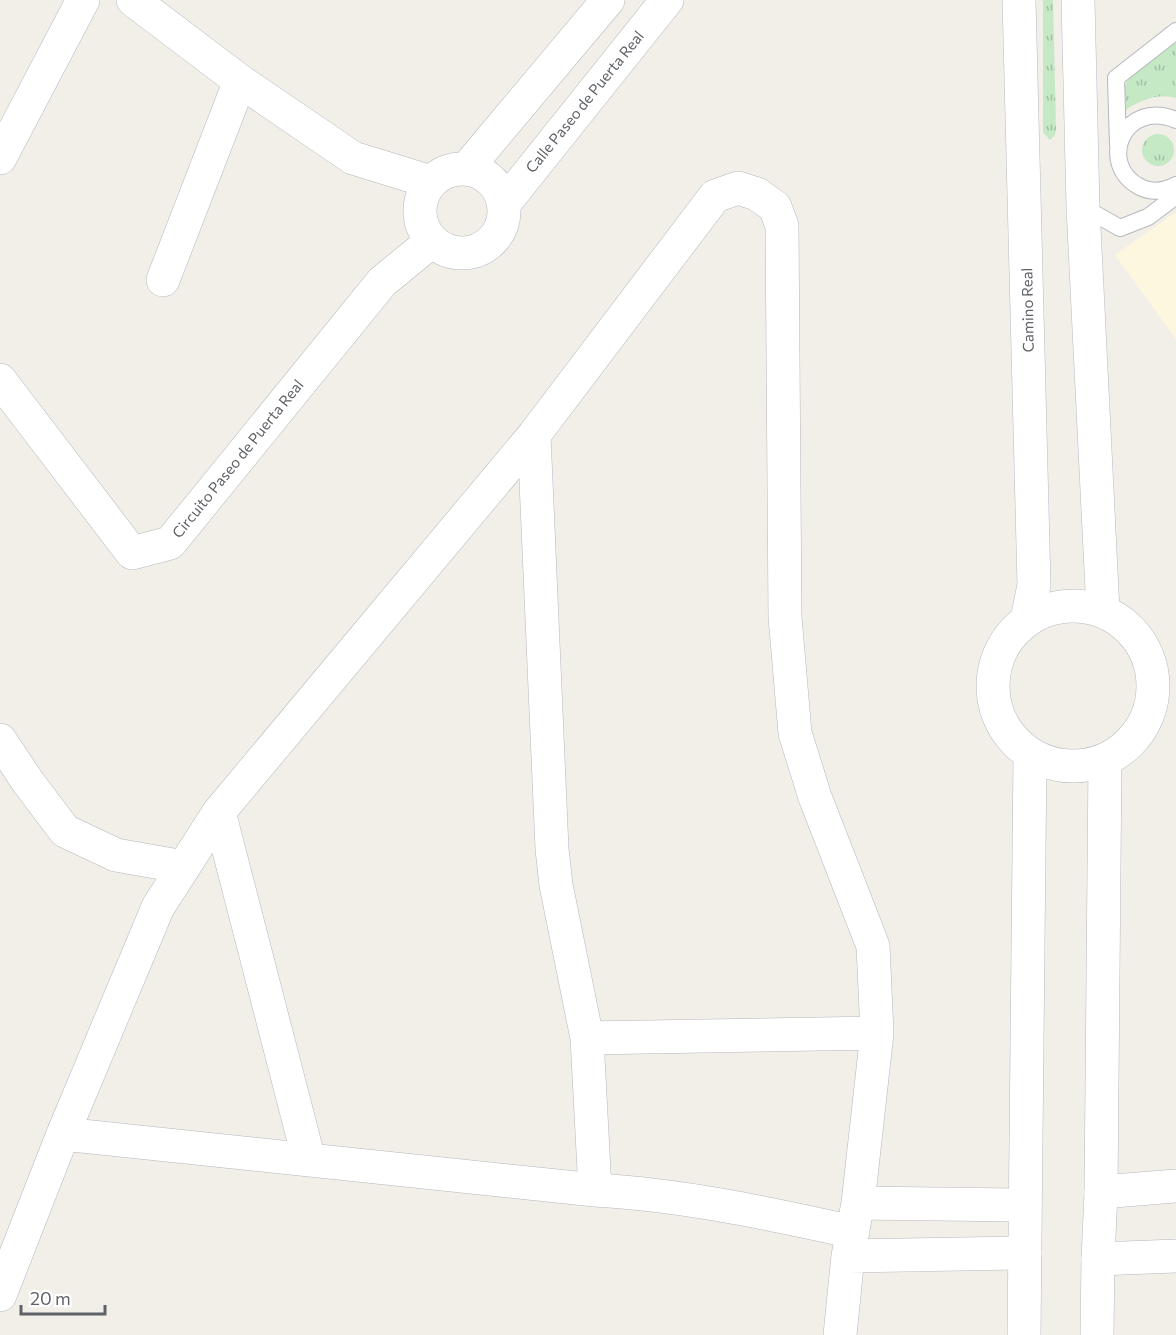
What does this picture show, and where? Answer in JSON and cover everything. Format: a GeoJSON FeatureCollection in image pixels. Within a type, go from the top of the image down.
{"type":"FeatureCollection","features":[{"type":"Feature","properties":{"kind":"street"},"geometry":{"type":"LineString","coordinates":[[0,158],[83,0]]}},
{"type":"Feature","properties":{"kind":"street"},"geometry":{"type":"LineString","coordinates":[[133,0],[240,81],[353,158],[431,182]]}},
{"type":"Feature","properties":{"kind":"street"},"geometry":{"type":"LineString","coordinates":[[466,168],[608,0]]}},
{"type":"Feature","properties":{"kind":"street","name":"Calle Paseo de Puerta Real"},"geometry":{"type":"LineString","coordinates":[[504,204],[667,0]]}},
{"type":"Feature","properties":{"kind":"street","name":"Camino Real"},"geometry":{"type":"LineString","coordinates":[[1019,0],[1034,585],[1027,620]]}},
{"type":"Feature","properties":{"kind":"street"},"geometry":{"type":"LineString","coordinates":[[1078,0],[1083,207],[1103,611]]}},
{"type":"Feature","properties":{"kind":"street"},"geometry":{"type":"LineString","coordinates":[[163,280],[240,81]]}},
{"type":"Feature","properties":{"kind":"street"},"geometry":{"type":"LineString","coordinates":[[466,168],[485,175],[498,188],[504,204],[502,222],[495,237],[481,249],[464,254],[446,251],[432,241],[420,223],[420,201],[431,182],[447,171],[466,168]]}},
{"type":"Feature","properties":{"kind":"street"},"geometry":{"type":"LineString","coordinates":[[0,1295],[63,1134],[158,907],[219,812],[534,435],[715,196],[738,188],[757,194],[776,207],[782,226],[785,617],[795,733],[815,797],[873,946],[878,1033],[840,1335]]}},
{"type":"Feature","properties":{"kind":"street","name":"Circuito Paseo de Puerta Real"},"geometry":{"type":"LineString","coordinates":[[0,380],[132,553],[170,543],[382,282],[432,241]]}},
{"type":"Feature","properties":{"kind":"street"},"geometry":{"type":"LineString","coordinates":[[534,435],[552,849],[556,885],[587,1038],[595,1190]]}},
{"type":"Feature","properties":{"kind":"street"},"geometry":{"type":"LineString","coordinates":[[1077,606],[1103,611],[1126,625],[1143,646],[1152,671],[1153,698],[1144,724],[1128,745],[1105,760],[1080,766],[1054,764],[1030,754],[1011,737],[1006,729],[998,714],[993,688],[997,662],[1008,639],[1027,620],[1050,609],[1077,606]]}},
{"type":"Feature","properties":{"kind":"street"},"geometry":{"type":"LineString","coordinates":[[1024,1335],[1030,754]]}},
{"type":"Feature","properties":{"kind":"street"},"geometry":{"type":"LineString","coordinates":[[4,756],[65,831],[116,855],[184,867]]}},
{"type":"Feature","properties":{"kind":"street"},"geometry":{"type":"LineString","coordinates":[[1097,1335],[1101,1192],[1105,760]]}},
{"type":"Feature","properties":{"kind":"street"},"geometry":{"type":"LineString","coordinates":[[219,812],[309,1160]]}},
{"type":"Feature","properties":{"kind":"street"},"geometry":{"type":"LineString","coordinates":[[587,1038],[878,1033]]}},
{"type":"Feature","properties":{"kind":"street"},"geometry":{"type":"LineString","coordinates":[[63,1134],[595,1190],[648,1193],[738,1207],[853,1230],[1025,1253]]}},
{"type":"Feature","properties":{"kind":"street"},"geometry":{"type":"LineString","coordinates":[[1101,1192],[1176,1186]]}},
{"type":"Feature","properties":{"kind":"street"},"geometry":{"type":"LineString","coordinates":[[853,1230],[1025,1205]]}},
{"type":"Feature","properties":{"kind":"street"},"geometry":{"type":"LineString","coordinates":[[1098,1259],[1176,1256]]}},
{"type":"Feature","properties":{"kind":"lane"},"geometry":{"type":"LineString","coordinates":[[1176,31],[1116,78],[1119,162],[1125,175],[1134,184],[1146,190],[1159,191],[1176,184]]}},
{"type":"Feature","properties":{"kind":"lane"},"geometry":{"type":"LineString","coordinates":[[1118,150],[1121,137],[1139,118],[1152,115],[1176,120]]}},
{"type":"Feature","properties":{"kind":"lane"},"geometry":{"type":"LineString","coordinates":[[1146,190],[1148,217]]}},
{"type":"Feature","properties":{"kind":"lane"},"geometry":{"type":"LineString","coordinates":[[1083,207],[1120,228],[1148,217],[1176,196]]}},
{"type":"Feature","properties":{"kind":"shaded area"},"geometry":{"type":"Polygon","coordinates":[[[1176,212],[1176,339],[1115,255],[1176,212]]]}},
{"type":"Feature","properties":{"kind":"green space"},"geometry":{"type":"Polygon","coordinates":[[[1043,0],[1053,0],[1056,129],[1055,135],[1050,140],[1043,132],[1043,0]]]}},
{"type":"Feature","properties":{"kind":"green space"},"geometry":{"type":"Polygon","coordinates":[[[1176,43],[1176,98],[1163,96],[1150,98],[1126,110],[1125,86],[1133,73],[1147,61],[1176,43]]]}},
{"type":"Feature","properties":{"kind":"green space"},"geometry":{"type":"Polygon","coordinates":[[[1158,134],[1169,139],[1174,150],[1169,161],[1158,166],[1147,161],[1142,150],[1147,139],[1158,134]]]}}]}
